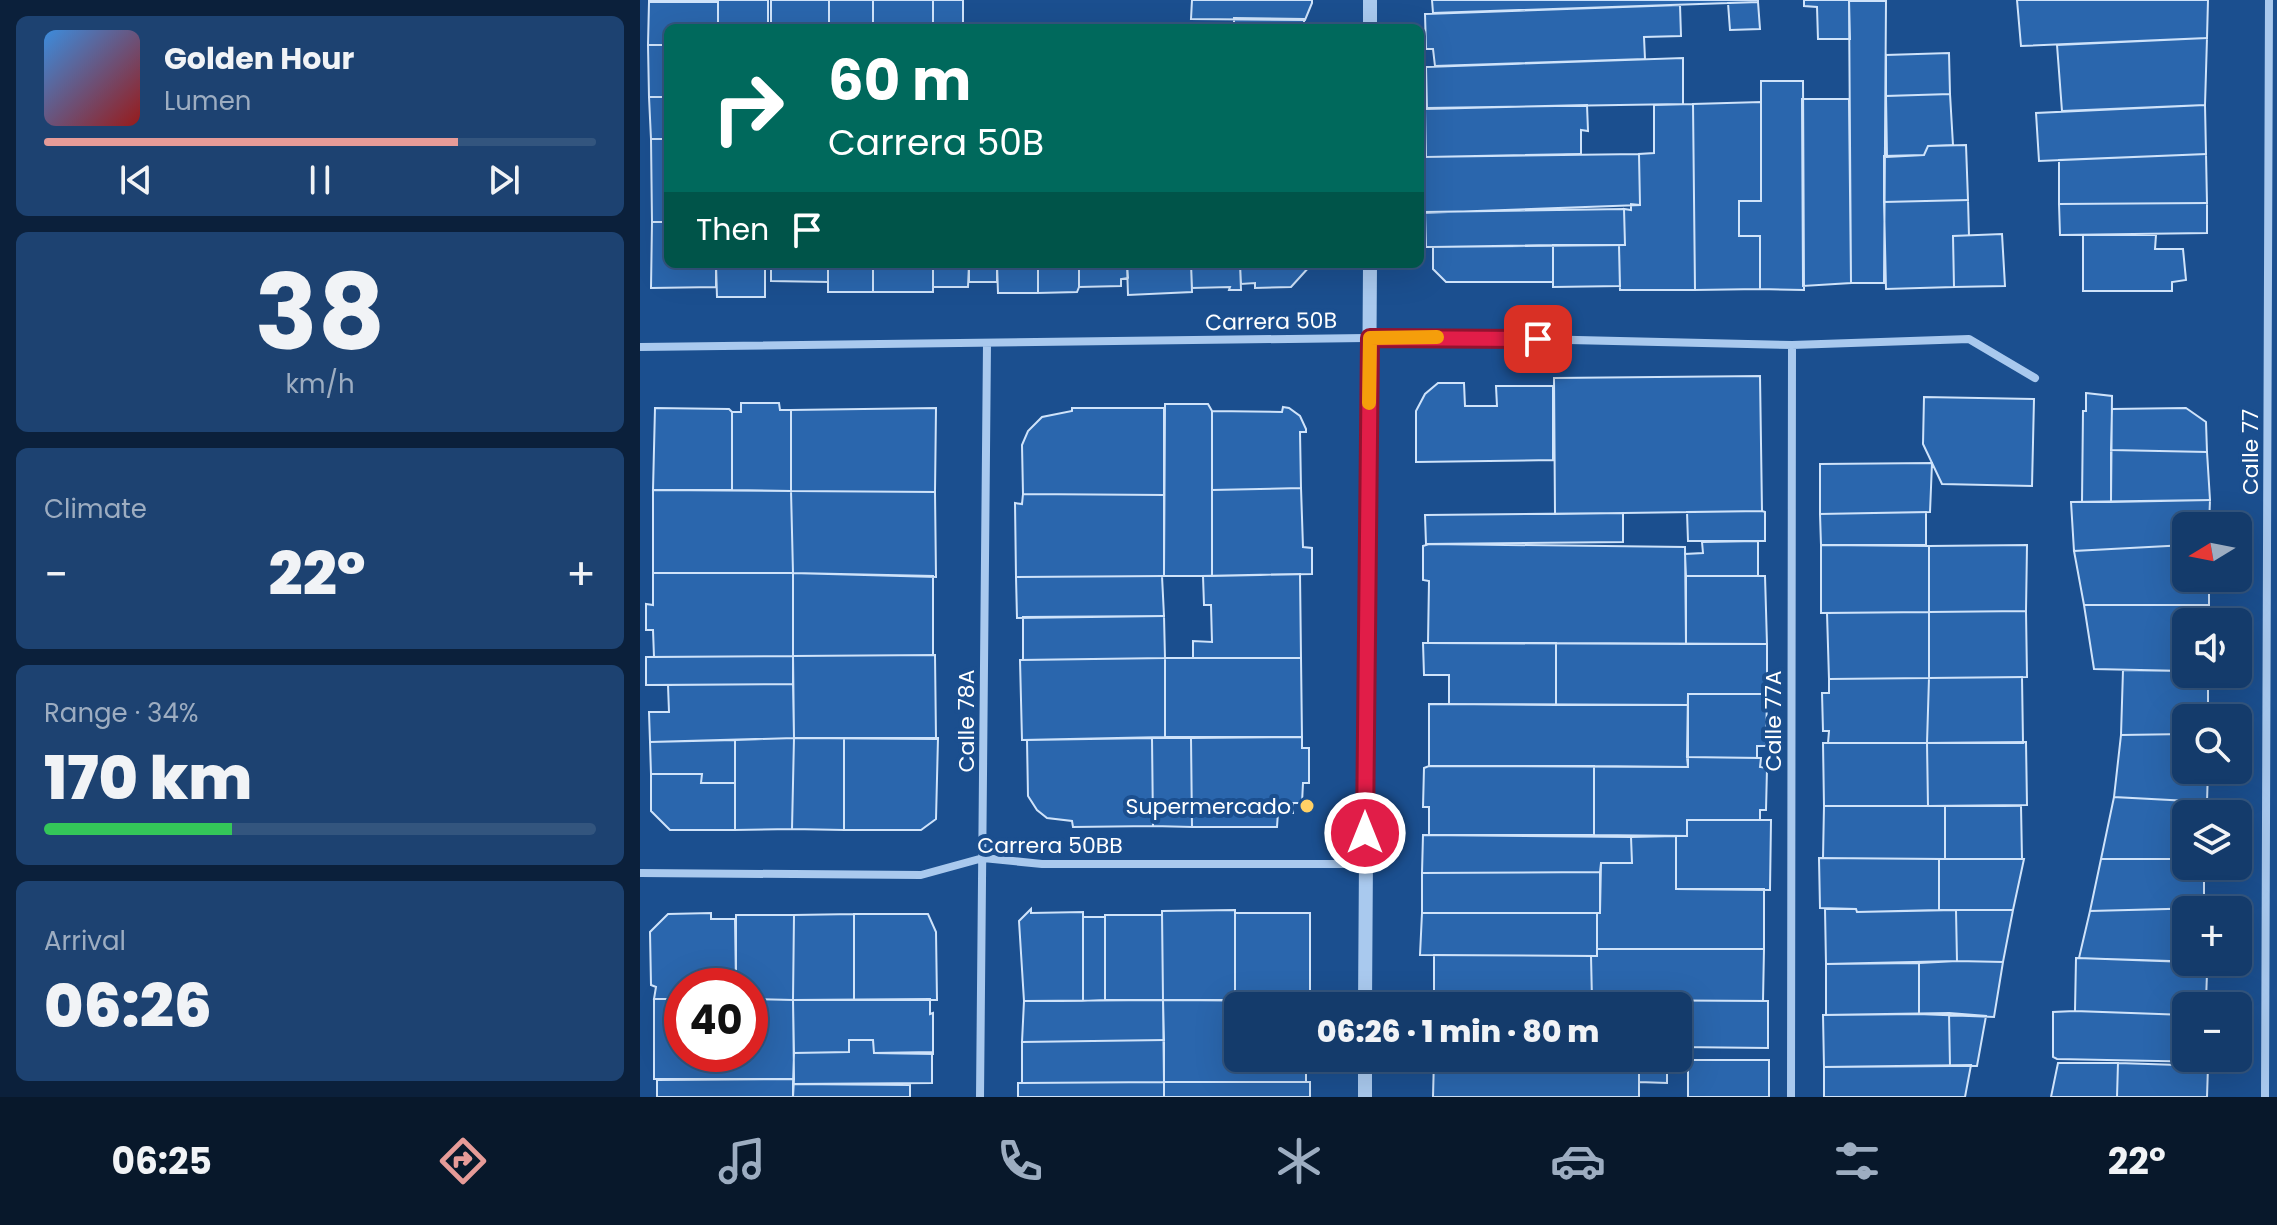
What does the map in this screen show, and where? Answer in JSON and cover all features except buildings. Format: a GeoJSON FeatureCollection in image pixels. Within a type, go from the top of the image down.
{"type":"FeatureCollection","features":[{"type":"Feature","properties":{"kind":"street"},"geometry":{"type":"LineString","coordinates":[[1370,0],[1370,24]]}},
{"type":"Feature","properties":{"kind":"street","name":"Calle 77"},"geometry":{"type":"LineString","coordinates":[[2265,1097],[2273,344],[2269,0]]}},
{"type":"Feature","properties":{"kind":"street"},"geometry":{"type":"LineString","coordinates":[[1365,992],[1370,268]]}},
{"type":"Feature","properties":{"kind":"street","name":"Carrera 50B"},"geometry":{"type":"LineString","coordinates":[[640,347],[1442,337],[1792,345],[1969,339],[2035,378]]}},
{"type":"Feature","properties":{"kind":"street","name":"Calle 78A"},"geometry":{"type":"LineString","coordinates":[[980,1097],[987,344]]}},
{"type":"Feature","properties":{"kind":"street","name":"Calle 77A"},"geometry":{"type":"LineString","coordinates":[[1791,1097],[1792,345]]}},
{"type":"Feature","properties":{"kind":"street","name":"Carrera 50BB"},"geometry":{"type":"LineString","coordinates":[[640,873],[921,875],[983,858],[1042,864],[1365,864]]}},
{"type":"Feature","properties":{"kind":"street"},"geometry":{"type":"LineString","coordinates":[[1365,1072],[1365,1097]]}},
{"type":"Feature","properties":{"kind":"slow traffic"},"geometry":{"type":"LineString","coordinates":[[1369,403],[1370,338],[1437,337]]}},
{"type":"Feature","properties":{"kind":"place","name":"Supermercado"},"geometry":{"type":"Point","coordinates":[1307,806]}},
{"type":"Feature","properties":{"kind":"route"},"geometry":{"type":"LineString","coordinates":[[1365,833],[1370,338],[1538,339]]}}]}
